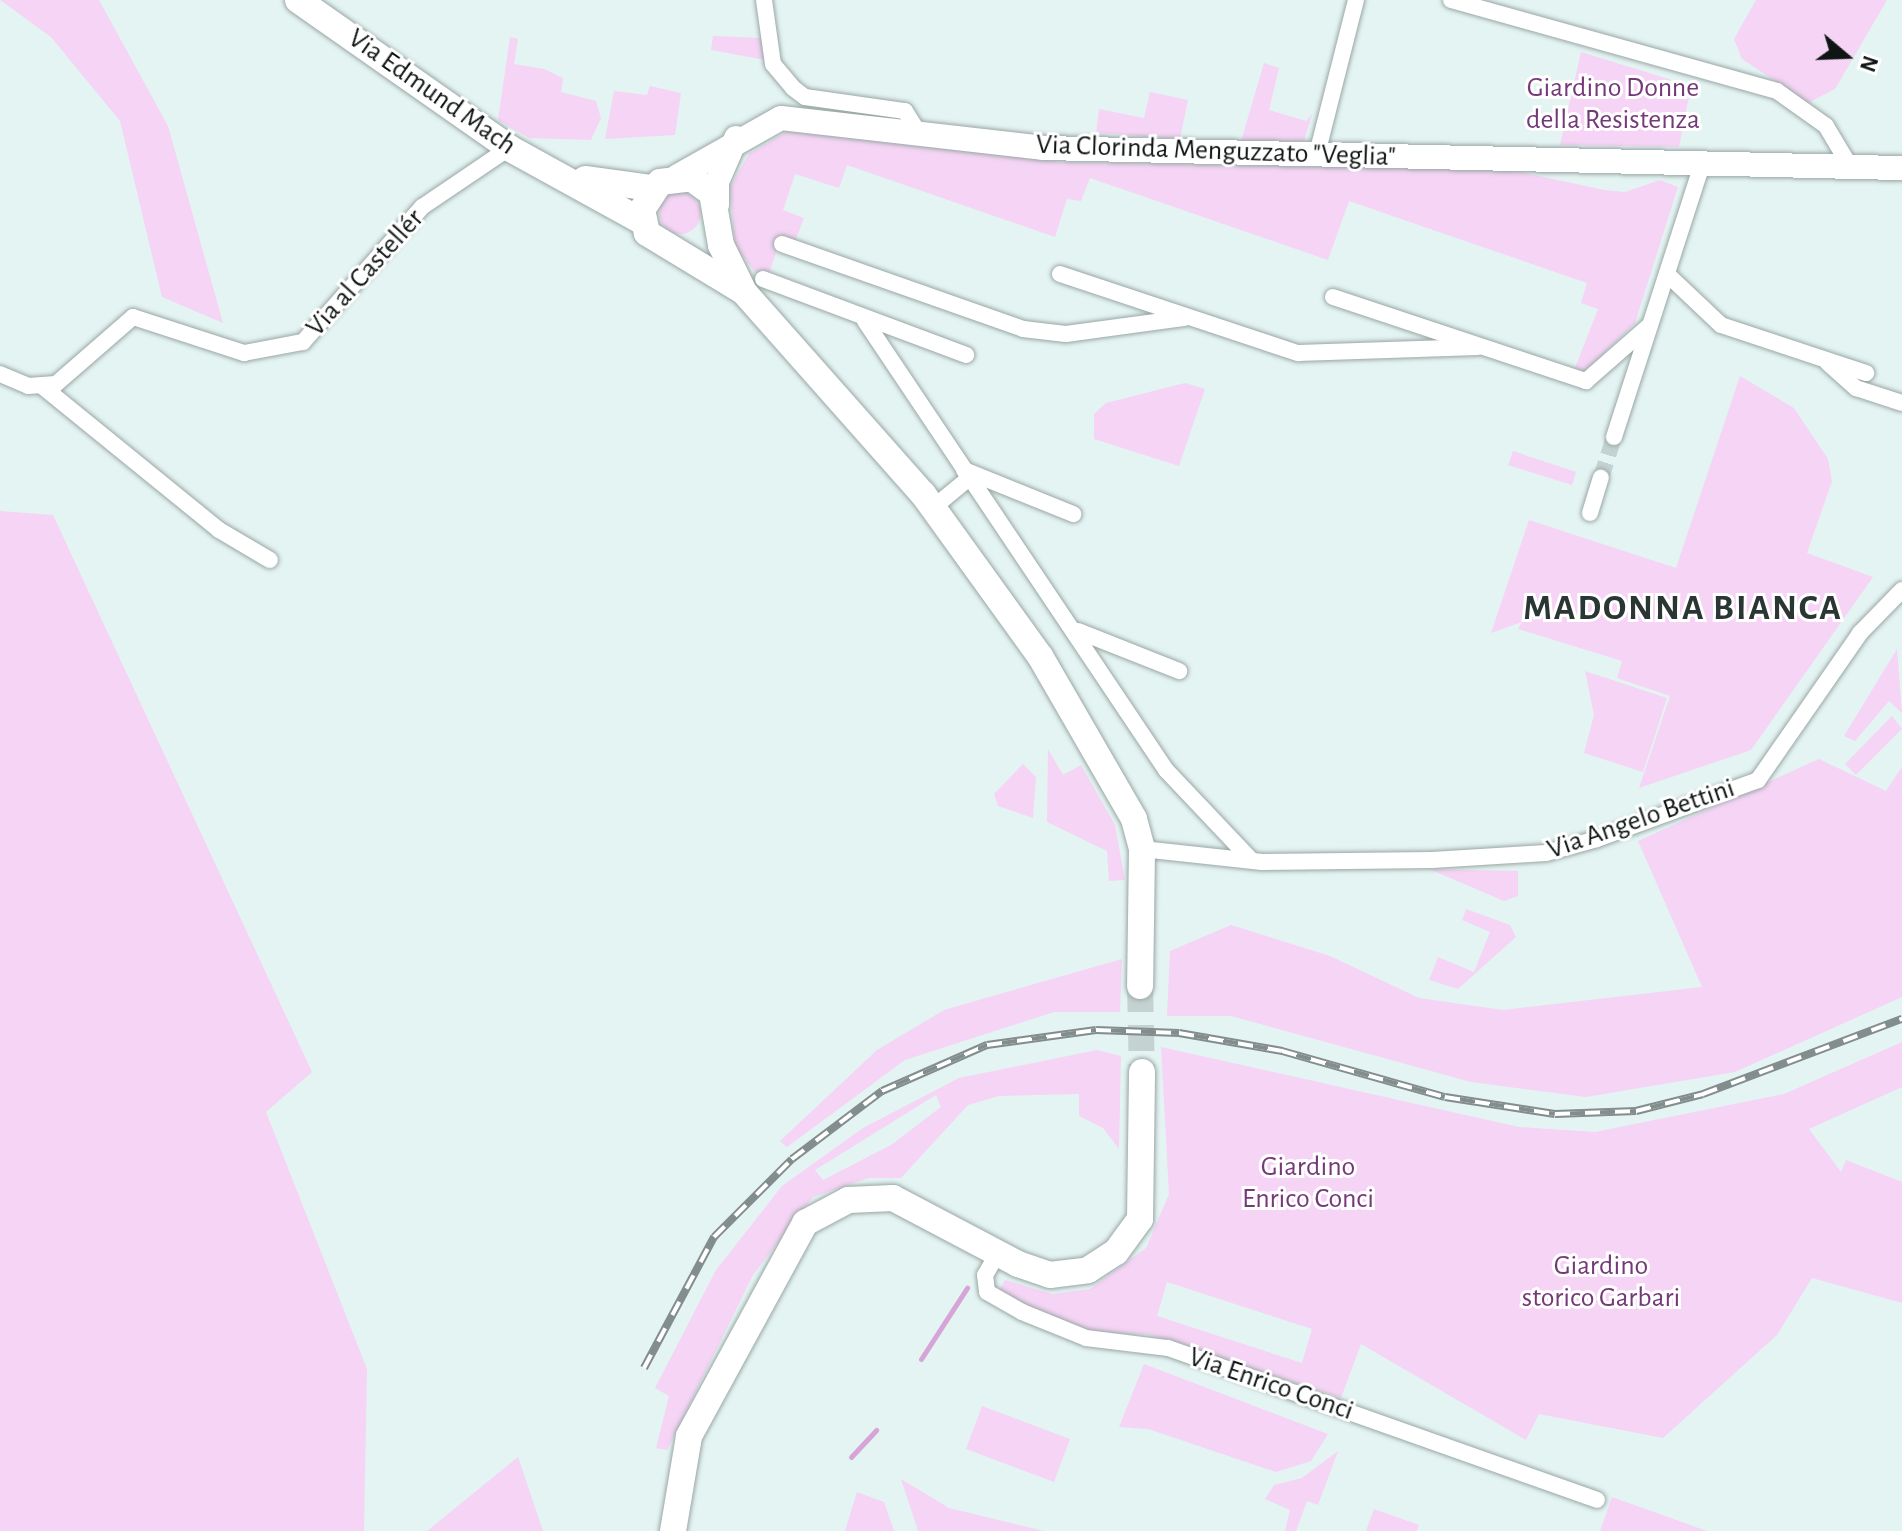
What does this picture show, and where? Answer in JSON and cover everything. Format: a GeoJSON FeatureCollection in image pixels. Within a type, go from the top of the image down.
{"type":"FeatureCollection","features":[{"type":"Feature","properties":{"kind":"main road","name":"Via Edmund Mach"},"geometry":{"type":"LineString","coordinates":[[298,0],[509,148],[569,176],[643,222]]}},
{"type":"Feature","properties":{"kind":"main road","name":"Via Clorinda Menguzzato \"Veglia\""},"geometry":{"type":"LineString","coordinates":[[652,188],[678,176],[736,138],[781,118],[1044,148],[1902,168]]}},
{"type":"Feature","properties":{"kind":"main road"},"geometry":{"type":"LineString","coordinates":[[675,252],[696,248],[716,215],[717,182],[736,138]]}},
{"type":"Feature","properties":{"kind":"main road","name":"Via Edmund Mach"},"geometry":{"type":"LineString","coordinates":[[569,176],[652,188]]}},
{"type":"Feature","properties":{"kind":"main road"},"geometry":{"type":"LineString","coordinates":[[678,176],[703,184],[753,286],[934,507],[1040,656],[1121,792],[1142,849],[1140,986]]}},
{"type":"Feature","properties":{"kind":"main road"},"geometry":{"type":"LineString","coordinates":[[652,188],[643,222],[654,242],[753,286]]}},
{"type":"Feature","properties":{"kind":"main road"},"geometry":{"type":"LineString","coordinates":[[673,1531],[689,1436],[805,1223],[848,1200],[893,1198],[1050,1275],[1070,1274],[1104,1261],[1132,1234],[1145,1186],[1142,1072]]}},
{"type":"Feature","properties":{"kind":"street"},"geometry":{"type":"LineString","coordinates":[[764,0],[773,64],[793,88],[805,97],[905,111],[920,135]]}},
{"type":"Feature","properties":{"kind":"street"},"geometry":{"type":"LineString","coordinates":[[1317,154],[1356,0]]}},
{"type":"Feature","properties":{"kind":"street"},"geometry":{"type":"LineString","coordinates":[[1451,0],[1777,91],[1843,143],[1851,168]]}},
{"type":"Feature","properties":{"kind":"street","name":"Via al Castellér"},"geometry":{"type":"LineString","coordinates":[[42,386],[76,370],[133,317],[244,353],[303,342],[422,207],[509,148]]}},
{"type":"Feature","properties":{"kind":"street"},"geometry":{"type":"LineString","coordinates":[[1614,437],[1702,165]]}},
{"type":"Feature","properties":{"kind":"street"},"geometry":{"type":"LineString","coordinates":[[782,244],[1023,329],[1066,334],[1191,317]]}},
{"type":"Feature","properties":{"kind":"street"},"geometry":{"type":"LineString","coordinates":[[1060,274],[1322,357],[1478,347]]}},
{"type":"Feature","properties":{"kind":"street"},"geometry":{"type":"LineString","coordinates":[[1667,274],[1721,325],[1866,373]]}},
{"type":"Feature","properties":{"kind":"street"},"geometry":{"type":"LineString","coordinates":[[753,286],[966,355]]}},
{"type":"Feature","properties":{"kind":"street"},"geometry":{"type":"LineString","coordinates":[[1333,297],[1586,381],[1650,325]]}},
{"type":"Feature","properties":{"kind":"street"},"geometry":{"type":"LineString","coordinates":[[865,321],[967,474],[1078,631],[1166,770],[1252,861]]}},
{"type":"Feature","properties":{"kind":"street"},"geometry":{"type":"LineString","coordinates":[[1823,358],[1856,388],[1902,403]]}},
{"type":"Feature","properties":{"kind":"street"},"geometry":{"type":"LineString","coordinates":[[0,374],[42,386],[219,530],[270,560]]}},
{"type":"Feature","properties":{"kind":"street"},"geometry":{"type":"LineString","coordinates":[[934,507],[967,474]]}},
{"type":"Feature","properties":{"kind":"street"},"geometry":{"type":"LineString","coordinates":[[967,474],[1073,514]]}},
{"type":"Feature","properties":{"kind":"street"},"geometry":{"type":"LineString","coordinates":[[1590,513],[1601,478]]}},
{"type":"Feature","properties":{"kind":"street","name":"Via Angelo Bettini"},"geometry":{"type":"LineString","coordinates":[[1142,849],[1252,861],[1546,853],[1758,780],[1860,633],[1902,590]]}},
{"type":"Feature","properties":{"kind":"street"},"geometry":{"type":"LineString","coordinates":[[1078,631],[1179,671]]}},
{"type":"Feature","properties":{"kind":"street","name":"Via Enrico Conci"},"geometry":{"type":"LineString","coordinates":[[999,1251],[985,1275],[987,1292],[1022,1312],[1086,1338],[1168,1348],[1597,1500]]}},
{"type":"Feature","properties":{"kind":"green space"},"geometry":{"type":"Polygon","coordinates":[[[0,0],[99,0],[168,126],[223,323],[162,297],[120,121],[51,37],[0,0]]]}},
{"type":"Feature","properties":{"kind":"green space"},"geometry":{"type":"Polygon","coordinates":[[[1756,0],[1887,0],[1835,89],[1808,103],[1742,59],[1734,39],[1756,0]]]}},
{"type":"Feature","properties":{"kind":"green space"},"geometry":{"type":"Polygon","coordinates":[[[713,36],[762,38],[765,60],[711,50],[713,36]]]}},
{"type":"Feature","properties":{"kind":"green space"},"geometry":{"type":"Polygon","coordinates":[[[510,37],[518,39],[514,64],[544,69],[563,78],[561,92],[596,101],[601,118],[591,140],[529,138],[498,120],[510,37]]]}},
{"type":"Feature","properties":{"kind":"green space","name":"Giardino Donne della Resistenza"},"geometry":{"type":"Polygon","coordinates":[[[1581,52],[1691,86],[1679,147],[1560,145],[1581,52]]]}},
{"type":"Feature","properties":{"kind":"green space"},"geometry":{"type":"Polygon","coordinates":[[[1264,63],[1279,68],[1269,110],[1306,121],[1312,114],[1304,141],[1241,141],[1264,63]]]}},
{"type":"Feature","properties":{"kind":"green space"},"geometry":{"type":"Polygon","coordinates":[[[650,86],[681,93],[675,135],[605,139],[614,91],[647,95],[650,86]]]}},
{"type":"Feature","properties":{"kind":"green space"},"geometry":{"type":"Polygon","coordinates":[[[1150,92],[1188,100],[1180,139],[1096,133],[1099,109],[1144,118],[1150,92]]]}},
{"type":"Feature","properties":{"kind":"green space"},"geometry":{"type":"Polygon","coordinates":[[[788,131],[950,143],[1059,162],[1511,170],[1604,190],[1625,192],[1660,180],[1678,187],[1635,323],[1585,372],[1575,368],[1598,309],[1581,303],[1587,283],[1349,201],[1328,260],[1090,178],[1081,201],[1067,199],[1055,237],[847,165],[839,188],[795,174],[783,210],[804,218],[794,244],[780,240],[769,274],[756,273],[735,247],[730,187],[749,154],[788,131]]]}},
{"type":"Feature","properties":{"kind":"green space"},"geometry":{"type":"Polygon","coordinates":[[[680,192],[695,198],[701,213],[695,228],[680,234],[665,228],[659,213],[665,198],[680,192]]]}},
{"type":"Feature","properties":{"kind":"green space"},"geometry":{"type":"Polygon","coordinates":[[[1740,376],[1794,408],[1828,459],[1832,481],[1807,553],[1873,577],[1751,750],[1639,788],[1670,696],[1617,678],[1622,661],[1518,629],[1522,622],[1491,633],[1529,520],[1676,568],[1740,376]]]}},
{"type":"Feature","properties":{"kind":"green space"},"geometry":{"type":"Polygon","coordinates":[[[1185,383],[1205,389],[1179,466],[1094,439],[1094,414],[1106,403],[1185,383]]]}},
{"type":"Feature","properties":{"kind":"green space"},"geometry":{"type":"Polygon","coordinates":[[[1513,451],[1576,472],[1572,485],[1508,465],[1513,451]]]}},
{"type":"Feature","properties":{"kind":"green space"},"geometry":{"type":"Polygon","coordinates":[[[0,511],[53,515],[312,1072],[266,1112],[367,1369],[364,1531],[0,1531],[0,511]]]}},
{"type":"Feature","properties":{"kind":"green space"},"geometry":{"type":"Polygon","coordinates":[[[1897,649],[1902,713],[1889,701],[1855,741],[1844,736],[1897,649]]]}},
{"type":"Feature","properties":{"kind":"green space"},"geometry":{"type":"Polygon","coordinates":[[[1585,671],[1667,698],[1643,772],[1584,753],[1594,715],[1585,671]]]}},
{"type":"Feature","properties":{"kind":"green space"},"geometry":{"type":"Polygon","coordinates":[[[1892,716],[1902,729],[1856,775],[1845,764],[1892,716]]]}},
{"type":"Feature","properties":{"kind":"green space"},"geometry":{"type":"Polygon","coordinates":[[[1048,749],[1063,775],[1081,765],[1115,825],[1125,880],[1109,881],[1107,851],[1047,822],[1048,749]]]}},
{"type":"Feature","properties":{"kind":"green space"},"geometry":{"type":"Polygon","coordinates":[[[1819,759],[1886,791],[1902,767],[1902,997],[1735,1072],[1586,1097],[1471,1082],[1231,1016],[1167,1016],[1170,951],[1231,925],[1330,956],[1419,998],[1503,1010],[1702,987],[1638,841],[1819,759]]]}},
{"type":"Feature","properties":{"kind":"green space"},"geometry":{"type":"Polygon","coordinates":[[[1023,764],[1036,777],[1033,818],[998,806],[994,794],[1023,764]]]}},
{"type":"Feature","properties":{"kind":"green space"},"geometry":{"type":"Polygon","coordinates":[[[1429,869],[1518,871],[1518,896],[1504,901],[1429,869]]]}},
{"type":"Feature","properties":{"kind":"green space"},"geometry":{"type":"Polygon","coordinates":[[[1466,909],[1510,925],[1516,937],[1458,989],[1429,980],[1438,957],[1474,972],[1490,932],[1462,920],[1466,909]]]}},
{"type":"Feature","properties":{"kind":"green space"},"geometry":{"type":"Polygon","coordinates":[[[1122,959],[1120,1012],[1054,1012],[905,1060],[787,1147],[780,1141],[877,1050],[944,1010],[1122,959]]]}},
{"type":"Feature","properties":{"kind":"green space"},"geometry":{"type":"Polygon","coordinates":[[[1902,1042],[1902,1087],[1809,1129],[1841,1172],[1846,1160],[1902,1182],[1902,1303],[1812,1278],[1777,1335],[1663,1438],[1539,1414],[1526,1440],[1361,1344],[1341,1398],[1147,1334],[1094,1333],[998,1293],[1005,1280],[1052,1294],[1090,1289],[1146,1248],[1169,1194],[1161,1047],[1519,1127],[1595,1132],[1784,1094],[1902,1042]],[[1167,1282],[1157,1316],[1302,1363],[1312,1329],[1167,1282]]]}},
{"type":"Feature","properties":{"kind":"green space"},"geometry":{"type":"Polygon","coordinates":[[[1097,1050],[1121,1056],[1119,1149],[1103,1128],[1079,1116],[1079,1094],[999,1096],[968,1105],[901,1178],[869,1178],[813,1197],[753,1275],[667,1450],[656,1448],[669,1396],[655,1388],[716,1270],[782,1186],[863,1128],[959,1078],[1097,1050]],[[936,1095],[815,1170],[823,1180],[891,1145],[941,1107],[936,1095]]]}},
{"type":"Feature","properties":{"kind":"green space"},"geometry":{"type":"Polygon","coordinates":[[[1144,1364],[1328,1434],[1311,1461],[1276,1472],[1148,1429],[1119,1427],[1144,1364]]]}},
{"type":"Feature","properties":{"kind":"green space"},"geometry":{"type":"Polygon","coordinates":[[[982,1406],[1070,1439],[1054,1482],[966,1449],[982,1406]]]}},
{"type":"Feature","properties":{"kind":"green space"},"geometry":{"type":"Polygon","coordinates":[[[1338,1451],[1318,1505],[1307,1501],[1296,1531],[1285,1531],[1290,1510],[1265,1499],[1274,1485],[1302,1478],[1338,1451]]]}},
{"type":"Feature","properties":{"kind":"green space"},"geometry":{"type":"Polygon","coordinates":[[[518,1457],[543,1531],[427,1531],[518,1457]]]}},
{"type":"Feature","properties":{"kind":"green space"},"geometry":{"type":"Polygon","coordinates":[[[901,1479],[949,1508],[1044,1531],[918,1531],[901,1479]]]}},
{"type":"Feature","properties":{"kind":"green space"},"geometry":{"type":"Polygon","coordinates":[[[857,1492],[884,1502],[894,1531],[845,1531],[857,1492]]]}},
{"type":"Feature","properties":{"kind":"green space"},"geometry":{"type":"Polygon","coordinates":[[[1612,1497],[1707,1531],[1600,1531],[1612,1497]]]}},
{"type":"Feature","properties":{"kind":"green space"},"geometry":{"type":"Polygon","coordinates":[[[1374,1509],[1419,1525],[1417,1531],[1366,1531],[1374,1509]]]}},
{"type":"Feature","properties":{"kind":"waterway"},"geometry":{"type":"LineString","coordinates":[[921,1359],[967,1288]]}},
{"type":"Feature","properties":{"kind":"waterway"},"geometry":{"type":"LineString","coordinates":[[851,1457],[876,1430]]}},
{"type":"Feature","properties":{"kind":"tunnel"},"geometry":{"type":"LineString","coordinates":[[1601,478],[1614,437]]}},
{"type":"Feature","properties":{"kind":"tunnel"},"geometry":{"type":"LineString","coordinates":[[1140,986],[1142,1072]]}},
{"type":"Feature","properties":{"kind":"railway"},"geometry":{"type":"LineString","coordinates":[[644,1368],[714,1237],[792,1159],[882,1091],[987,1045],[1096,1030],[1179,1033],[1282,1051],[1445,1097],[1555,1114],[1636,1111],[1703,1094],[1902,1019]]}},
{"type":"Feature","properties":{"kind":"district","name":"MADONNA BIANCA"},"geometry":{"type":"Point","coordinates":[1683,609]}},
{"type":"Feature","properties":{"kind":"park label","name":"Giardino Enrico Conci"},"geometry":{"type":"Point","coordinates":[1308,1183]}},
{"type":"Feature","properties":{"kind":"park label","name":"Giardino storico Garbari"},"geometry":{"type":"Point","coordinates":[1601,1282]}}]}
